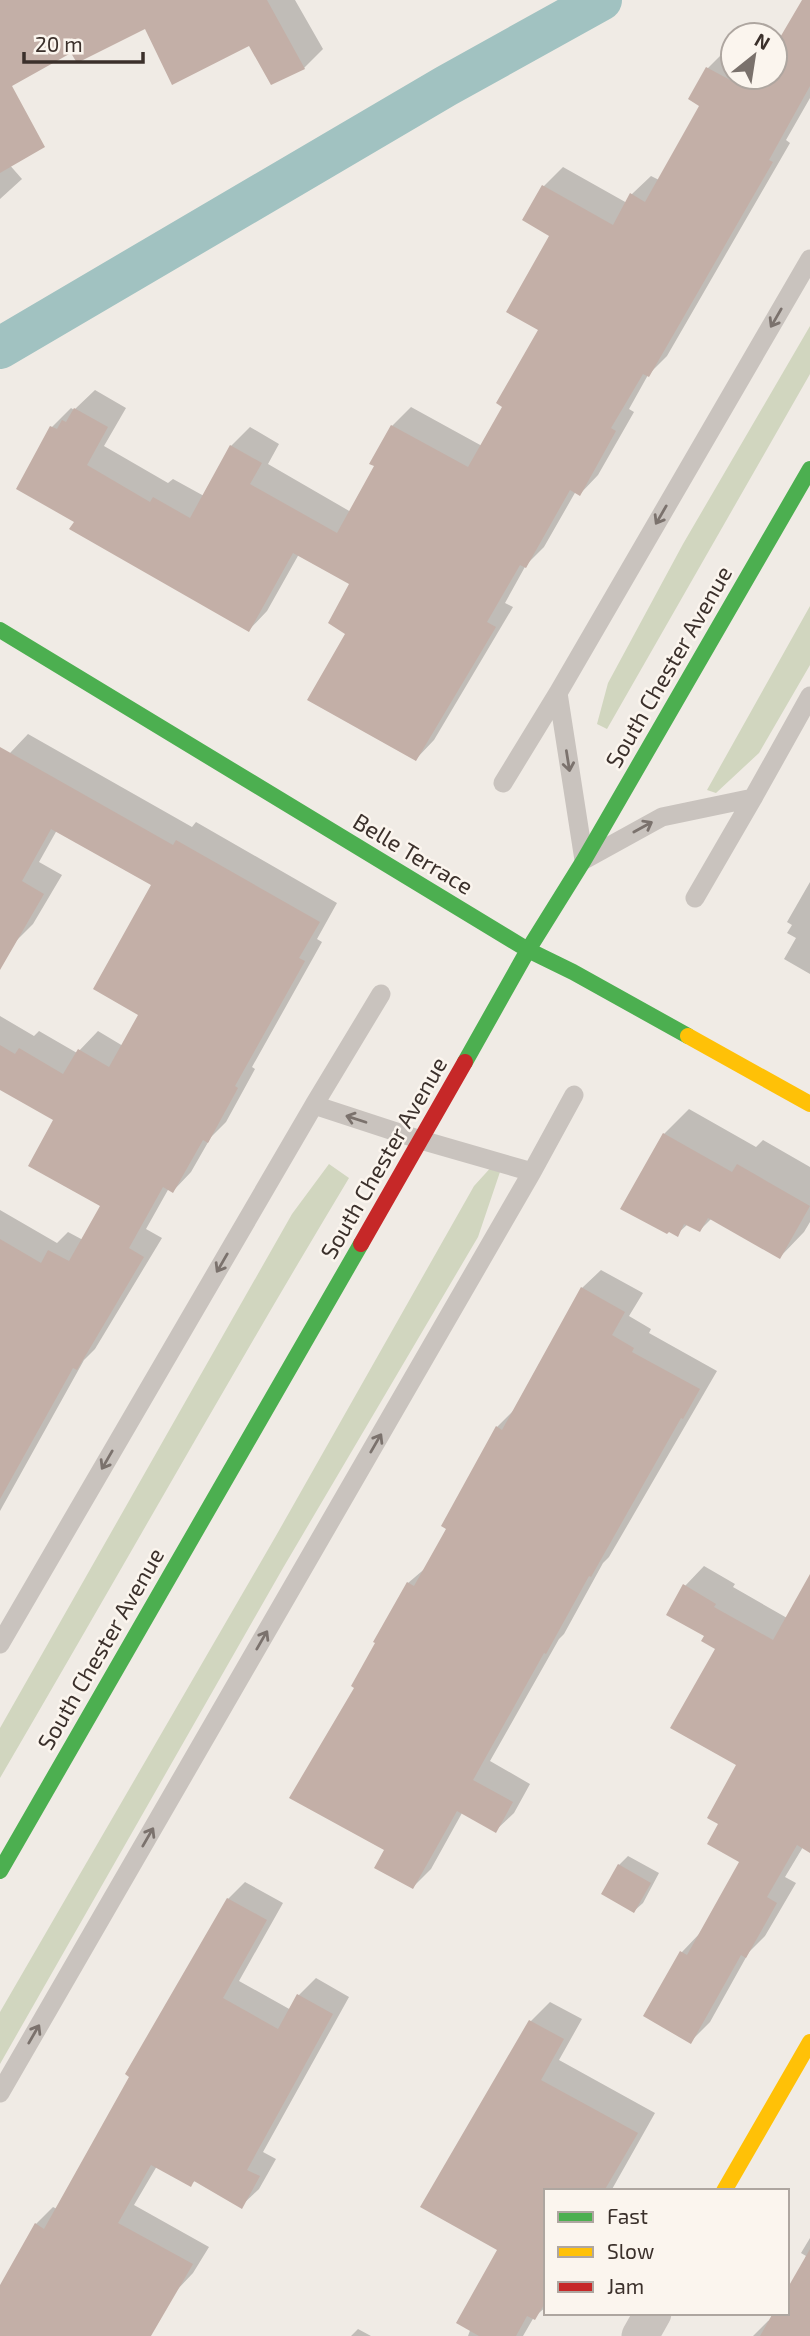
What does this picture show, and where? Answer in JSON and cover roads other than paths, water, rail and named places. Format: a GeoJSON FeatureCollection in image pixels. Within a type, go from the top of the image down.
{"type":"FeatureCollection","features":[{"type":"Feature","properties":{"kind":"main road","name":"South Chester Avenue"},"geometry":{"type":"LineString","coordinates":[[0,1871],[528,950],[584,860],[810,469]]}},
{"type":"Feature","properties":{"kind":"main road","name":"Belle Terrace"},"geometry":{"type":"LineString","coordinates":[[0,630],[528,950],[573,972],[810,1104]]}},
{"type":"Feature","properties":{"kind":"main road"},"geometry":{"type":"LineString","coordinates":[[725,2189],[810,2042]]}},
{"type":"Feature","properties":{"kind":"street"},"geometry":{"type":"LineString","coordinates":[[640,2336],[652,2315]]}},
{"type":"Feature","properties":{"kind":"lane"},"geometry":{"type":"LineString","coordinates":[[503,783],[810,259]]}},
{"type":"Feature","properties":{"kind":"lane"},"geometry":{"type":"LineString","coordinates":[[558,693],[584,860],[662,817],[753,798]]}},
{"type":"Feature","properties":{"kind":"lane"},"geometry":{"type":"LineString","coordinates":[[695,898],[810,696]]}},
{"type":"Feature","properties":{"kind":"lane"},"geometry":{"type":"LineString","coordinates":[[0,1644],[381,993]]}},
{"type":"Feature","properties":{"kind":"lane"},"geometry":{"type":"LineString","coordinates":[[0,2093],[574,1095]]}},
{"type":"Feature","properties":{"kind":"lane"},"geometry":{"type":"LineString","coordinates":[[314,1105],[532,1172]]}},
{"type":"Feature","properties":{"kind":"waterway"},"geometry":{"type":"LineString","coordinates":[[0,348],[446,86],[601,0]]}}]}
